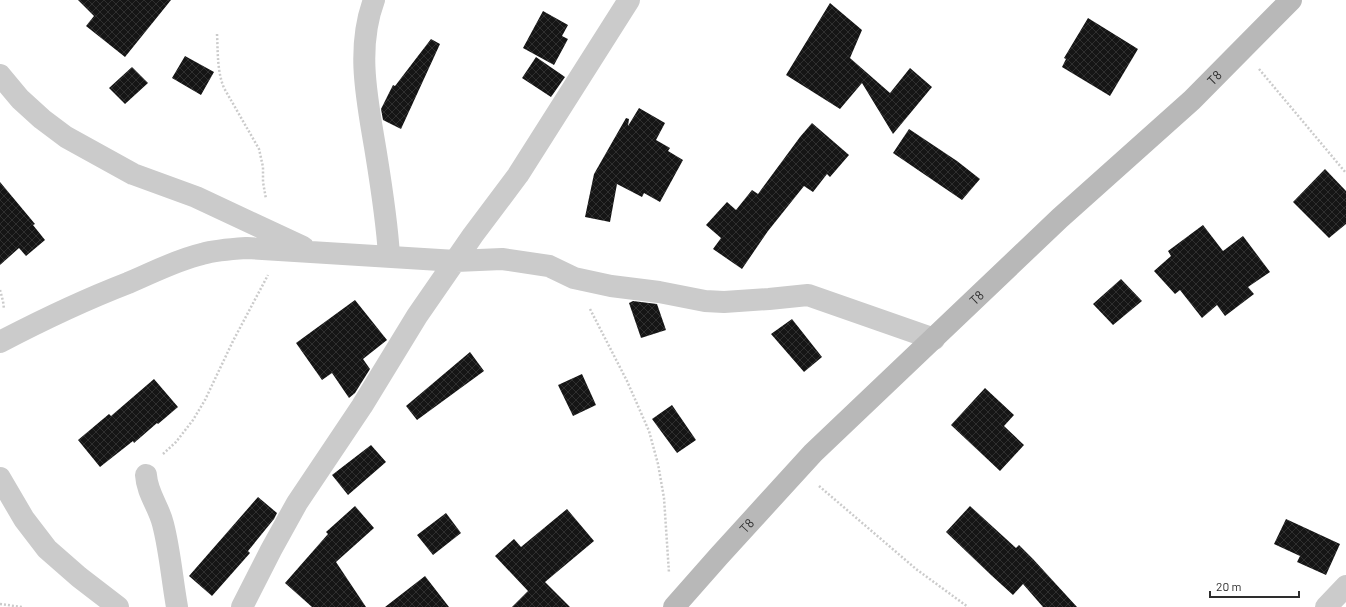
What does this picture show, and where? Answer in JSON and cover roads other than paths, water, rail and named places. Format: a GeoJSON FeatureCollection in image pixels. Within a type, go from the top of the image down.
{"type":"FeatureCollection","features":[{"type":"Feature","properties":{"kind":"street"},"geometry":{"type":"LineString","coordinates":[[374,0],[365,31],[364,64],[368,105],[388,231],[389,256]]}},
{"type":"Feature","properties":{"kind":"street"},"geometry":{"type":"LineString","coordinates":[[242,607],[297,503],[362,406],[417,316],[494,206],[518,175],[629,0]]}},
{"type":"Feature","properties":{"kind":"street","name":"T8"},"geometry":{"type":"LineString","coordinates":[[674,607],[813,453],[861,406],[934,340],[1060,218],[1192,100],[1291,0]]}},
{"type":"Feature","properties":{"kind":"street"},"geometry":{"type":"LineString","coordinates":[[1,80],[42,119],[76,143],[133,174],[196,197],[277,243],[315,252],[456,261],[502,259],[549,266],[574,278],[611,286],[659,292],[705,301],[724,302],[808,295],[934,340]]}},
{"type":"Feature","properties":{"kind":"street"},"geometry":{"type":"LineString","coordinates":[[0,342],[86,300],[181,260],[202,254],[277,243]]}},
{"type":"Feature","properties":{"kind":"street"},"geometry":{"type":"LineString","coordinates":[[146,475],[149,491],[163,522],[173,575],[177,607]]}},
{"type":"Feature","properties":{"kind":"street"},"geometry":{"type":"LineString","coordinates":[[0,478],[24,518],[47,549],[118,607]]}},
{"type":"Feature","properties":{"kind":"street"},"geometry":{"type":"LineString","coordinates":[[1326,607],[1346,586]]}}]}
